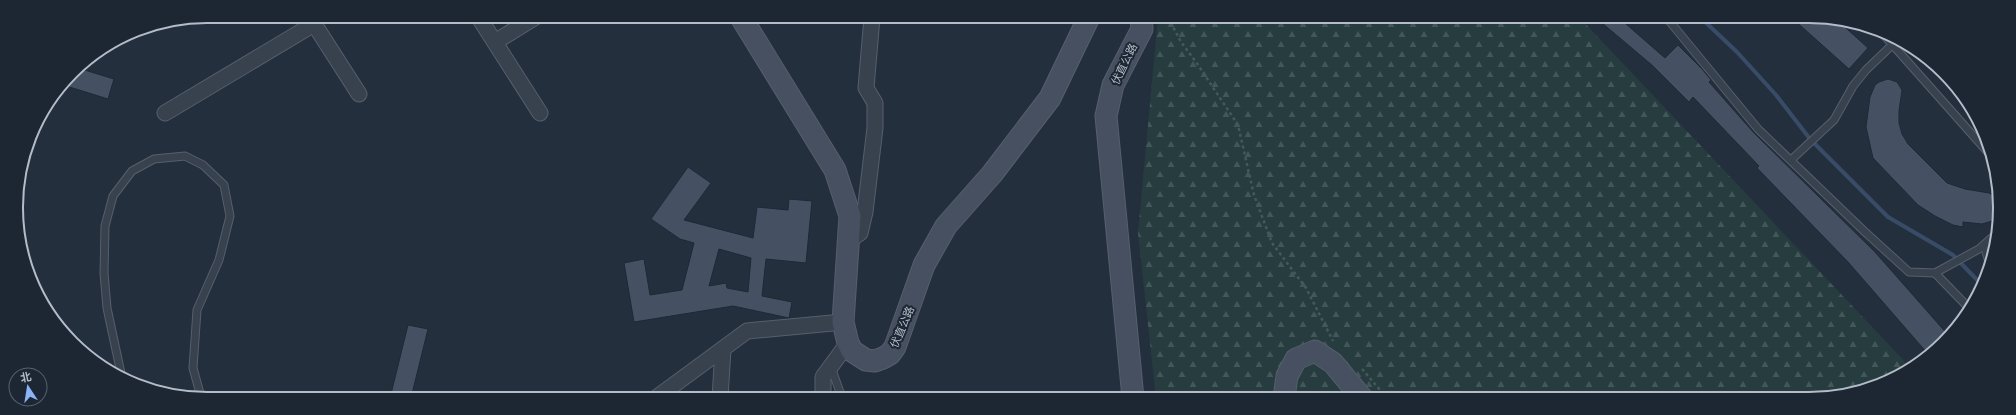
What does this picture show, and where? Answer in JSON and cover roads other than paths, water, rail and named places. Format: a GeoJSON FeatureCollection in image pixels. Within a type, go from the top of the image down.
{"type":"FeatureCollection","features":[{"type":"Feature","properties":{"kind":"main road"},"geometry":{"type":"LineString","coordinates":[[745,23],[835,170],[850,216],[843,322],[848,343]]}},
{"type":"Feature","properties":{"kind":"main road","name":"伏直公路"},"geometry":{"type":"LineString","coordinates":[[848,343],[852,351],[866,360],[883,358],[890,354],[895,347],[924,265],[946,226],[992,174],[1050,98],[1086,23]]}},
{"type":"Feature","properties":{"kind":"main road","name":"伏直公路"},"geometry":{"type":"LineString","coordinates":[[1132,392],[1106,116],[1113,85],[1142,29],[1142,23]]}},
{"type":"Feature","properties":{"kind":"main road"},"geometry":{"type":"LineString","coordinates":[[1285,392],[1287,376],[1296,359],[1315,351],[1333,363],[1357,392]]}},
{"type":"Feature","properties":{"kind":"street"},"geometry":{"type":"LineString","coordinates":[[165,113],[306,23]]}},
{"type":"Feature","properties":{"kind":"street"},"geometry":{"type":"LineString","coordinates":[[313,23],[359,94]]}},
{"type":"Feature","properties":{"kind":"street"},"geometry":{"type":"LineString","coordinates":[[483,23],[540,113]]}},
{"type":"Feature","properties":{"kind":"street"},"geometry":{"type":"LineString","coordinates":[[495,42],[526,23]]}},
{"type":"Feature","properties":{"kind":"street"},"geometry":{"type":"LineString","coordinates":[[848,241],[860,232],[865,212],[875,128],[875,103],[866,88],[871,23]]}},
{"type":"Feature","properties":{"kind":"street"},"geometry":{"type":"LineString","coordinates":[[664,392],[747,331],[843,322]]}},
{"type":"Feature","properties":{"kind":"street"},"geometry":{"type":"LineString","coordinates":[[823,392],[823,378],[848,343]]}},
{"type":"Feature","properties":{"kind":"street"},"geometry":{"type":"LineString","coordinates":[[720,392],[723,349]]}},
{"type":"Feature","properties":{"kind":"lane"},"geometry":{"type":"LineString","coordinates":[[1671,23],[1758,129],[1909,272],[1936,273],[1951,266],[1982,247],[1990,240]]}},
{"type":"Feature","properties":{"kind":"lane"},"geometry":{"type":"LineString","coordinates":[[1889,42],[1982,146]]}},
{"type":"Feature","properties":{"kind":"lane"},"geometry":{"type":"LineString","coordinates":[[1791,160],[1834,120],[1853,86],[1866,70],[1892,45]]}},
{"type":"Feature","properties":{"kind":"lane"},"geometry":{"type":"LineString","coordinates":[[120,370],[107,308],[104,273],[105,226],[114,196],[132,171],[154,159],[185,156],[203,165],[224,185],[230,216],[219,260],[197,310],[193,368],[200,392]]}},
{"type":"Feature","properties":{"kind":"lane"},"geometry":{"type":"LineString","coordinates":[[1982,247],[1986,257]]}},
{"type":"Feature","properties":{"kind":"lane"},"geometry":{"type":"LineString","coordinates":[[1936,273],[1965,304]]}},
{"type":"Feature","properties":{"kind":"lane"},"geometry":{"type":"LineString","coordinates":[[831,367],[840,392]]}},
{"type":"Feature","properties":{"kind":"waterway"},"geometry":{"type":"LineString","coordinates":[[1706,23],[1737,52],[1776,95],[1810,139],[1888,217],[1953,255],[1978,281]]}}]}
